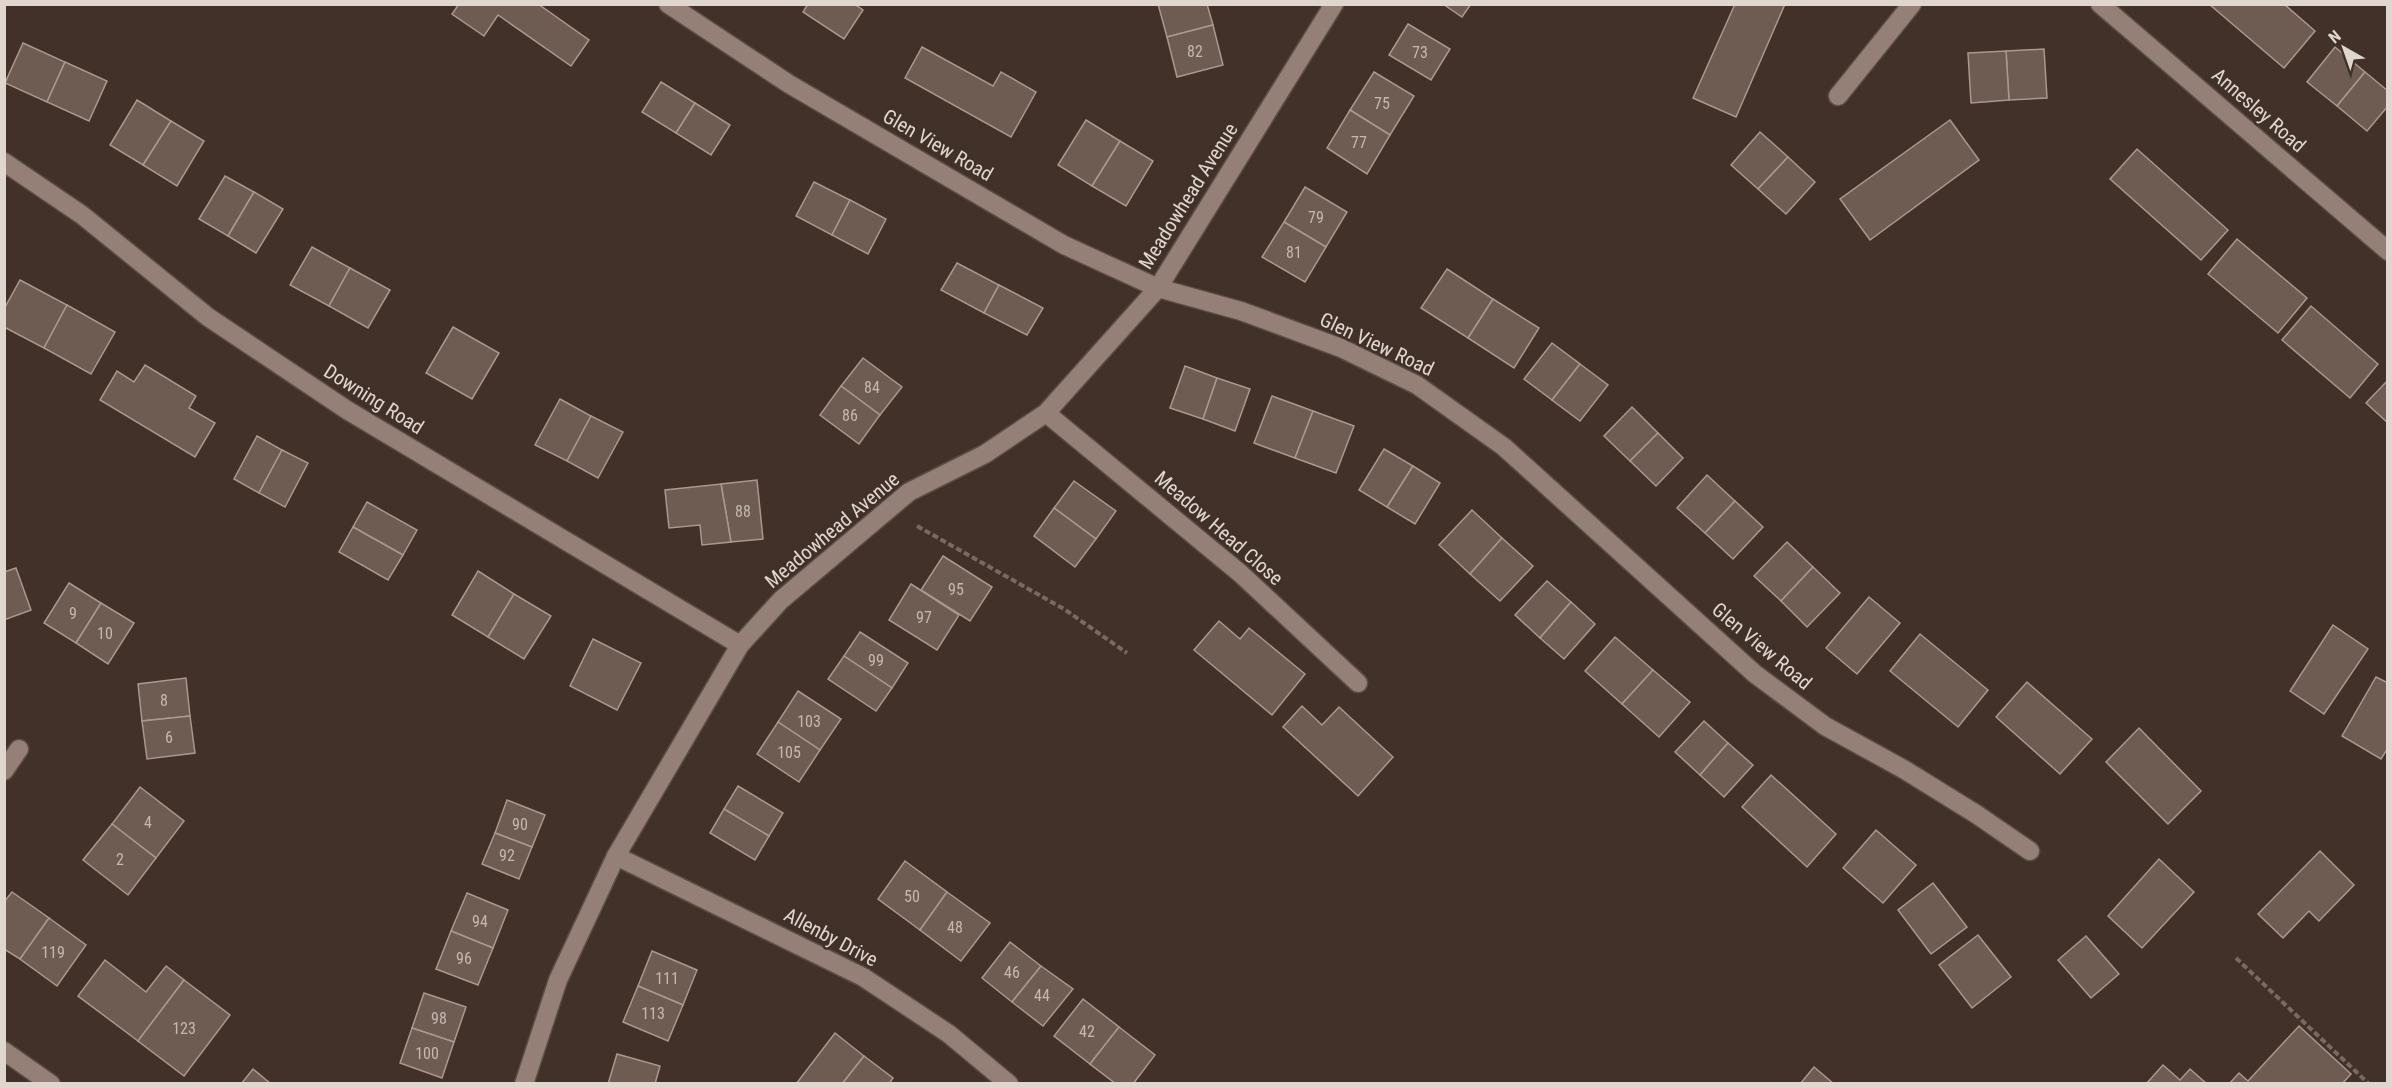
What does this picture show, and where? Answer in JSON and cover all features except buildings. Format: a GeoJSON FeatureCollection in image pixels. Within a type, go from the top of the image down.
{"type":"FeatureCollection","features":[{"type":"Feature","properties":{"kind":"street","name":"Glen View Road"},"geometry":{"type":"LineString","coordinates":[[668,4],[789,84],[1064,244],[1158,288],[1241,311],[1330,344],[1418,385],[1504,447],[1755,674],[1825,726],[1905,770],[2030,851]]}},
{"type":"Feature","properties":{"kind":"street","name":"Meadowhead Avenue"},"geometry":{"type":"LineString","coordinates":[[524,1083],[558,980],[616,856],[740,645],[781,600],[909,492],[985,454],[1046,413],[1158,288],[1334,4]]}},
{"type":"Feature","properties":{"kind":"street"},"geometry":{"type":"LineString","coordinates":[[1838,96],[1912,4]]}},
{"type":"Feature","properties":{"kind":"street","name":"Annesley Road"},"geometry":{"type":"LineString","coordinates":[[2100,4],[2388,250]]}},
{"type":"Feature","properties":{"kind":"street","name":"Downing Road"},"geometry":{"type":"LineString","coordinates":[[4,162],[82,215],[208,317],[346,410],[740,645]]}},
{"type":"Feature","properties":{"kind":"street","name":"Meadow Head Close"},"geometry":{"type":"LineString","coordinates":[[1046,413],[1240,574],[1358,683]]}},
{"type":"Feature","properties":{"kind":"street"},"geometry":{"type":"LineString","coordinates":[[4,771],[19,748]]}},
{"type":"Feature","properties":{"kind":"street","name":"Allenby Drive"},"geometry":{"type":"LineString","coordinates":[[616,856],[863,978],[949,1034],[1009,1083]]}},
{"type":"Feature","properties":{"kind":"street"},"geometry":{"type":"LineString","coordinates":[[4,1051],[51,1083]]}},
{"type":"Feature","properties":{"kind":"path"},"geometry":{"type":"LineString","coordinates":[[888,509],[1064,609],[1127,653]]}},
{"type":"Feature","properties":{"kind":"path"},"geometry":{"type":"LineString","coordinates":[[2236,958],[2369,1083]]}}]}
